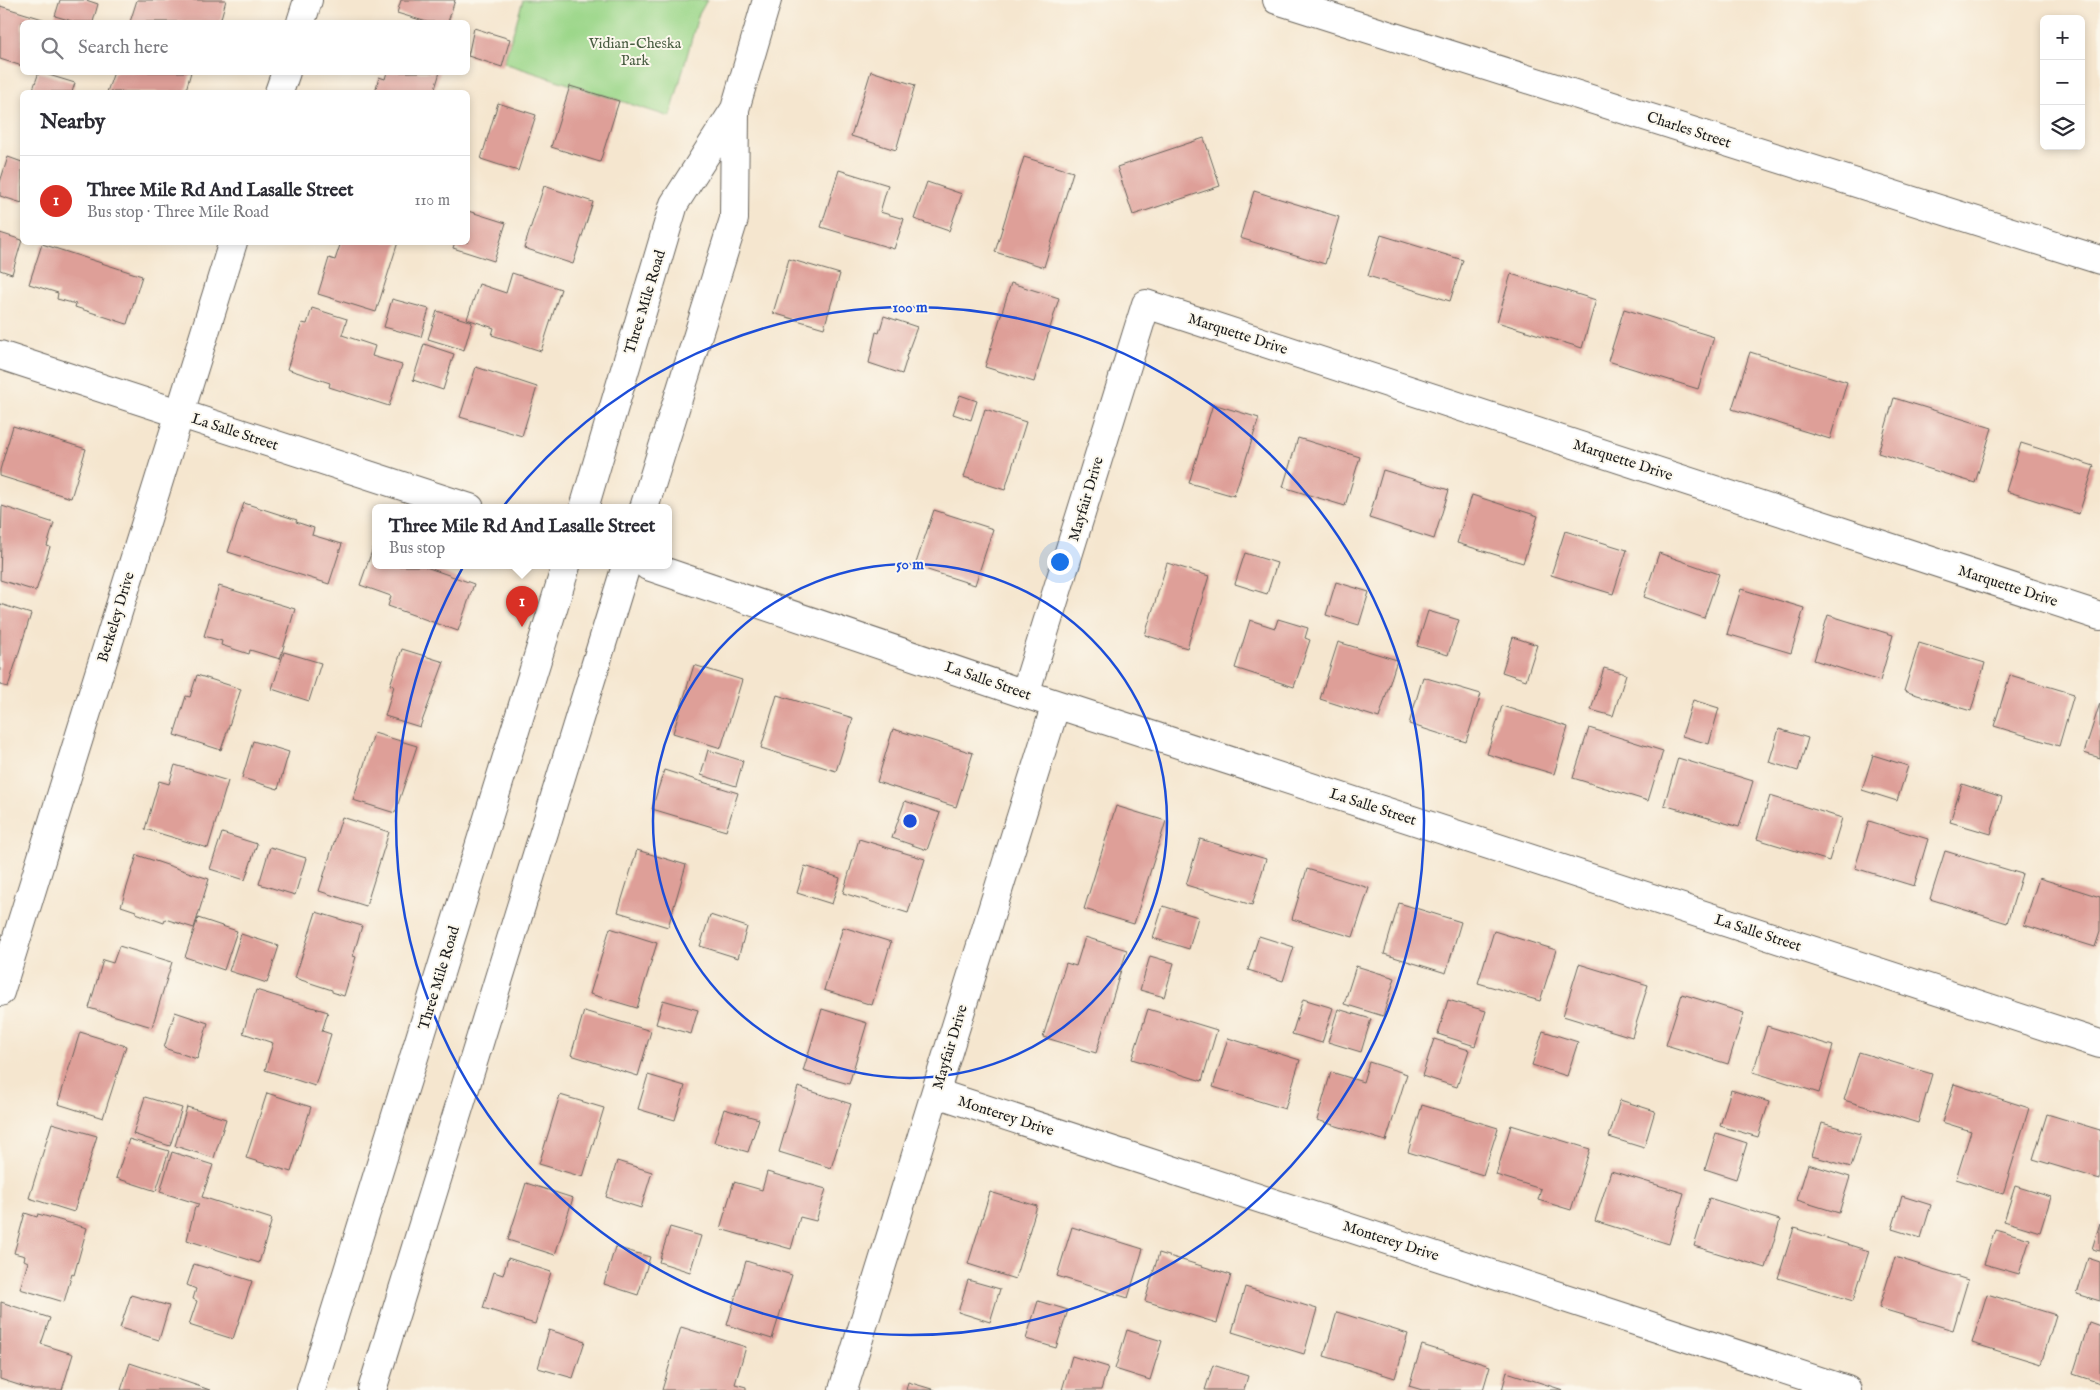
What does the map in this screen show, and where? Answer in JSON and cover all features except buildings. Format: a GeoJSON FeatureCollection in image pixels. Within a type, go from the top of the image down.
{"type":"FeatureCollection","features":[{"type":"Feature","properties":{"kind":"street"},"geometry":{"type":"LineString","coordinates":[[302,20],[308,0]]}},
{"type":"Feature","properties":{"kind":"street","name":"Three Mile Road"},"geometry":{"type":"LineString","coordinates":[[645,504],[734,219],[735,109],[766,0]]}},
{"type":"Feature","properties":{"kind":"street","name":"Charles Street"},"geometry":{"type":"LineString","coordinates":[[1277,0],[2100,260]]}},
{"type":"Feature","properties":{"kind":"street"},"geometry":{"type":"LineString","coordinates":[[281,90],[285,75]]}},
{"type":"Feature","properties":{"kind":"street","name":"Three Mile Road"},"geometry":{"type":"LineString","coordinates":[[585,504],[674,204],[735,109]]}},
{"type":"Feature","properties":{"kind":"street","name":"Berkeley Drive"},"geometry":{"type":"LineString","coordinates":[[0,992],[232,245]]}},
{"type":"Feature","properties":{"kind":"street","name":"Marquette Drive"},"geometry":{"type":"LineString","coordinates":[[1146,304],[2100,616]]}},
{"type":"Feature","properties":{"kind":"street","name":"Mayfair Drive"},"geometry":{"type":"LineString","coordinates":[[1025,694],[1146,304]]}},
{"type":"Feature","properties":{"kind":"street","name":"La Salle Street"},"geometry":{"type":"LineString","coordinates":[[0,355],[458,504]]}},
{"type":"Feature","properties":{"kind":"street","name":"Three Mile Road"},"geometry":{"type":"LineString","coordinates":[[311,1390],[565,569]]}},
{"type":"Feature","properties":{"kind":"street"},"geometry":{"type":"LineString","coordinates":[[372,1390],[625,569]]}},
{"type":"Feature","properties":{"kind":"street","name":"La Salle Street"},"geometry":{"type":"LineString","coordinates":[[657,569],[1025,694],[2100,1044]]}},
{"type":"Feature","properties":{"kind":"street","name":"Mayfair Drive"},"geometry":{"type":"LineString","coordinates":[[844,1390],[1056,704]]}},
{"type":"Feature","properties":{"kind":"street","name":"Monterey Drive"},"geometry":{"type":"LineString","coordinates":[[936,1092],[1847,1390]]}},
{"type":"Feature","properties":{"kind":"green space","name":"Vidian-Cheska Park"},"geometry":{"type":"Polygon","coordinates":[[[523,0],[707,0],[698,16],[670,117],[504,63],[523,0]]]}},
{"type":"Feature","properties":{"kind":"place","name":"Three Mile Rd And Lasalle Street"},"geometry":{"type":"Point","coordinates":[522,627]}}]}
